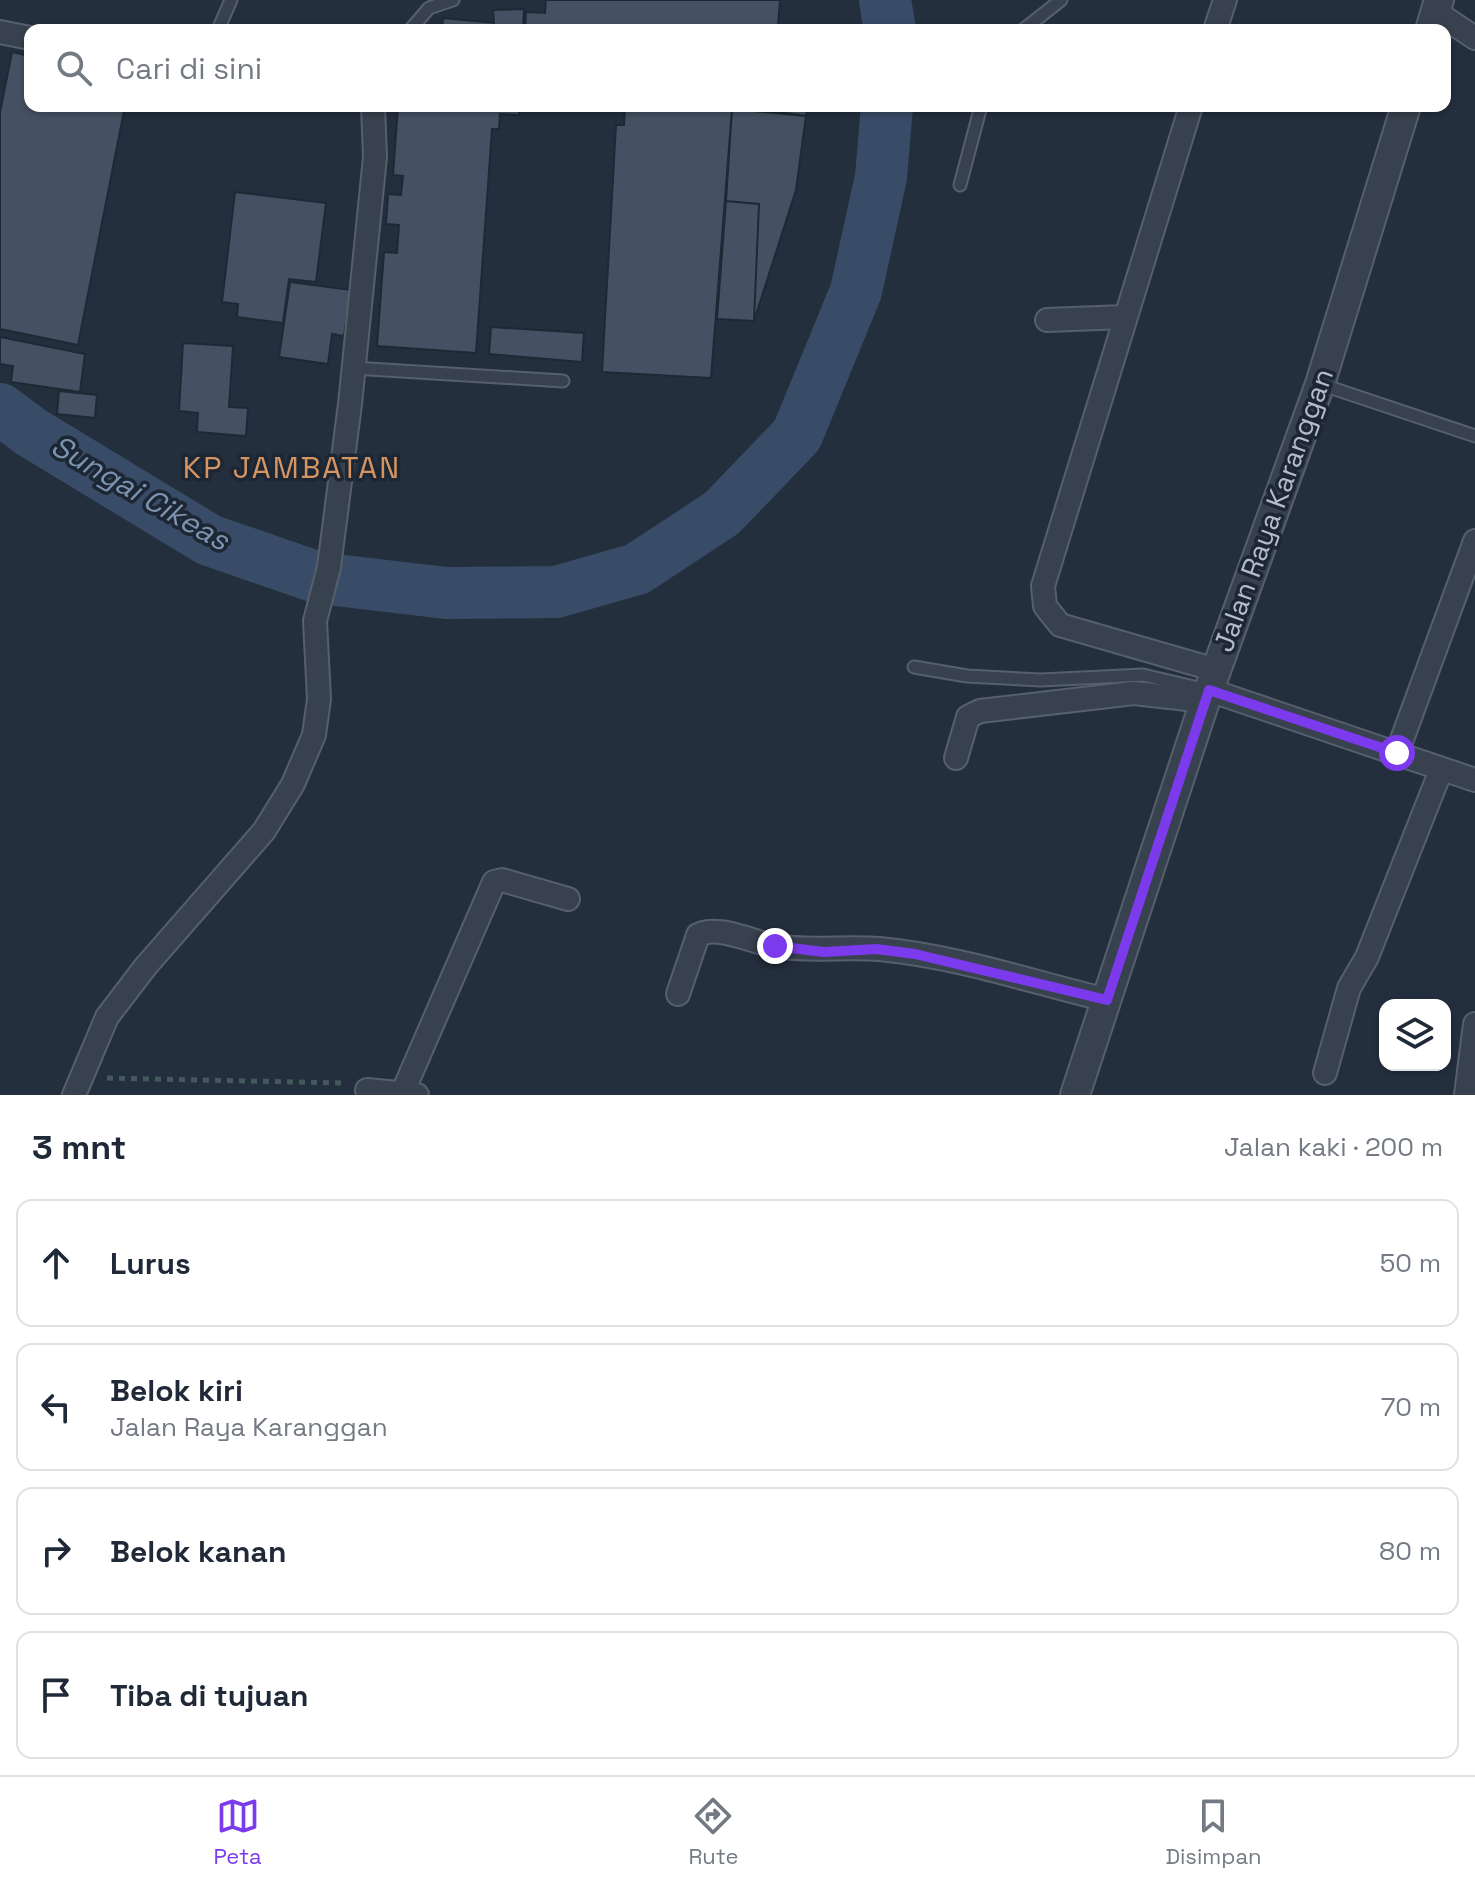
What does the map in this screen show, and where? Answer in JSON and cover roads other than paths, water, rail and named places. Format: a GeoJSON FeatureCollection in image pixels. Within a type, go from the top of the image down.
{"type":"FeatureCollection","features":[{"type":"Feature","properties":{"kind":"street"},"geometry":{"type":"LineString","coordinates":[[1217,24],[1225,0]]}},
{"type":"Feature","properties":{"kind":"street"},"geometry":{"type":"LineString","coordinates":[[1435,14],[1475,38]]}},
{"type":"Feature","properties":{"kind":"street"},"geometry":{"type":"LineString","coordinates":[[0,32],[24,37]]}},
{"type":"Feature","properties":{"kind":"street"},"geometry":{"type":"LineString","coordinates":[[78,1086],[107,1017],[146,966],[264,831],[293,784],[314,735],[319,699],[315,621],[329,567],[339,483],[375,157],[373,112]]}},
{"type":"Feature","properties":{"kind":"street"},"geometry":{"type":"LineString","coordinates":[[1189,112],[1043,586],[1045,606],[1060,625],[1210,687],[1475,780]]}},
{"type":"Feature","properties":{"kind":"street","name":"Jalan Raya Karanggan"},"geometry":{"type":"LineString","coordinates":[[1075,1095],[1210,687],[1320,384],[1404,112]]}},
{"type":"Feature","properties":{"kind":"street"},"geometry":{"type":"LineString","coordinates":[[1047,320],[1124,317]]}},
{"type":"Feature","properties":{"kind":"street"},"geometry":{"type":"LineString","coordinates":[[1397,753],[1475,541]]}},
{"type":"Feature","properties":{"kind":"street"},"geometry":{"type":"LineString","coordinates":[[956,758],[963,725],[968,717],[980,711],[1210,687]]}},
{"type":"Feature","properties":{"kind":"street"},"geometry":{"type":"LineString","coordinates":[[1325,1073],[1349,988],[1367,957],[1441,770]]}},
{"type":"Feature","properties":{"kind":"street"},"geometry":{"type":"LineString","coordinates":[[367,1090],[410,1094],[494,882],[502,880],[568,899]]}},
{"type":"Feature","properties":{"kind":"street"},"geometry":{"type":"LineString","coordinates":[[678,994],[698,935],[711,932],[775,946],[824,952],[876,949],[915,954],[1107,1000]]}},
{"type":"Feature","properties":{"kind":"street"},"geometry":{"type":"LineString","coordinates":[[1466,1095],[1475,1024]]}},
{"type":"Feature","properties":{"kind":"lane"},"geometry":{"type":"LineString","coordinates":[[221,24],[231,0]]}},
{"type":"Feature","properties":{"kind":"lane"},"geometry":{"type":"LineString","coordinates":[[415,24],[429,8],[453,0]]}},
{"type":"Feature","properties":{"kind":"lane"},"geometry":{"type":"LineString","coordinates":[[1031,24],[1061,0]]}},
{"type":"Feature","properties":{"kind":"lane"},"geometry":{"type":"LineString","coordinates":[[960,185],[979,112]]}},
{"type":"Feature","properties":{"kind":"lane"},"geometry":{"type":"LineString","coordinates":[[352,367],[563,381]]}},
{"type":"Feature","properties":{"kind":"lane"},"geometry":{"type":"LineString","coordinates":[[1320,384],[1475,436]]}},
{"type":"Feature","properties":{"kind":"lane"},"geometry":{"type":"LineString","coordinates":[[914,667],[967,676],[1041,680],[1143,675],[1210,687]]}},
{"type":"Feature","properties":{"kind":"waterway","name":"Sungai Cikeas"},"geometry":{"type":"LineString","coordinates":[[885,0],[889,24]]}},
{"type":"Feature","properties":{"kind":"waterway","name":"Sungai Cikeas"},"geometry":{"type":"LineString","coordinates":[[0,409],[31,432],[209,540],[319,578],[446,593],[556,592],[637,569],[722,513],[797,435],[856,291],[881,177],[886,112]]}},
{"type":"Feature","properties":{"kind":"district","name":"KP JAMBATAN"},"geometry":{"type":"Point","coordinates":[292,468]}}]}
